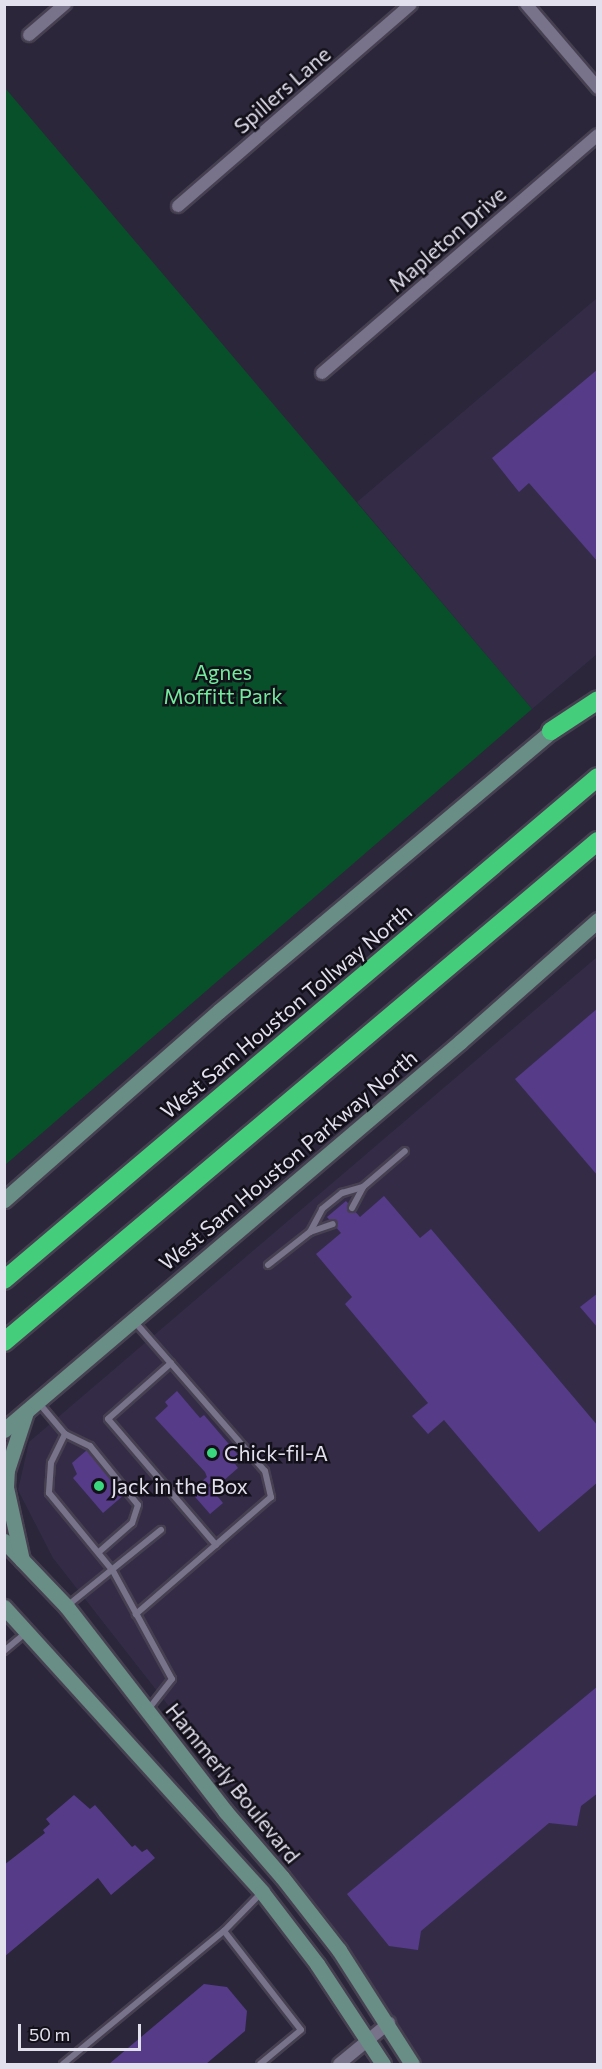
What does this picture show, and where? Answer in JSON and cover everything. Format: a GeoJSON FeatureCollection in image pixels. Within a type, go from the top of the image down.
{"type":"FeatureCollection","features":[{"type":"Feature","properties":{"kind":"highway"},"geometry":{"type":"LineString","coordinates":[[551,731],[597,700]]}},
{"type":"Feature","properties":{"kind":"highway","name":"West Sam Houston Tollway North"},"geometry":{"type":"LineString","coordinates":[[4,1280],[597,777]]}},
{"type":"Feature","properties":{"kind":"highway"},"geometry":{"type":"LineString","coordinates":[[4,1342],[597,841]]}},
{"type":"Feature","properties":{"kind":"main road"},"geometry":{"type":"LineString","coordinates":[[4,1200],[219,1011],[597,691]]}},
{"type":"Feature","properties":{"kind":"main road","name":"West Sam Houston Parkway North"},"geometry":{"type":"LineString","coordinates":[[4,1430],[132,1318],[452,1049],[597,920]]}},
{"type":"Feature","properties":{"kind":"main road"},"geometry":{"type":"LineString","coordinates":[[4,1419],[26,1412]]}},
{"type":"Feature","properties":{"kind":"main road"},"geometry":{"type":"LineString","coordinates":[[22,1560],[6,1487],[7,1470],[26,1412]]}},
{"type":"Feature","properties":{"kind":"main road","name":"Hammerly Boulevard"},"geometry":{"type":"LineString","coordinates":[[4,1541],[67,1607],[147,1712],[282,1877],[388,2023],[412,2064]]}},
{"type":"Feature","properties":{"kind":"main road"},"geometry":{"type":"LineString","coordinates":[[4,1607],[262,1892],[317,1964],[383,2064]]}},
{"type":"Feature","properties":{"kind":"street"},"geometry":{"type":"LineString","coordinates":[[29,35],[65,4]]}},
{"type":"Feature","properties":{"kind":"street","name":"Spillers Lane"},"geometry":{"type":"LineString","coordinates":[[178,206],[411,4]]}},
{"type":"Feature","properties":{"kind":"street"},"geometry":{"type":"LineString","coordinates":[[526,4],[597,88]]}},
{"type":"Feature","properties":{"kind":"street","name":"Mapleton Drive"},"geometry":{"type":"LineString","coordinates":[[322,373],[597,135]]}},
{"type":"Feature","properties":{"kind":"street"},"geometry":{"type":"LineString","coordinates":[[339,2064],[388,2023]]}},
{"type":"Feature","properties":{"kind":"lane"},"geometry":{"type":"LineString","coordinates":[[352,1208],[363,1187],[405,1150]]}},
{"type":"Feature","properties":{"kind":"lane"},"geometry":{"type":"LineString","coordinates":[[310,1232],[322,1209],[342,1193],[363,1187]]}},
{"type":"Feature","properties":{"kind":"lane"},"geometry":{"type":"LineString","coordinates":[[268,1265],[310,1232],[333,1224]]}},
{"type":"Feature","properties":{"kind":"lane"},"geometry":{"type":"LineString","coordinates":[[132,1318],[265,1471],[271,1497],[136,1614]]}},
{"type":"Feature","properties":{"kind":"lane"},"geometry":{"type":"LineString","coordinates":[[171,1363],[108,1419],[216,1545]]}},
{"type":"Feature","properties":{"kind":"lane"},"geometry":{"type":"LineString","coordinates":[[38,1401],[65,1434],[90,1446],[138,1506],[132,1523],[99,1552]]}},
{"type":"Feature","properties":{"kind":"lane"},"geometry":{"type":"LineString","coordinates":[[65,1434],[51,1463],[49,1492],[113,1571],[172,1679],[147,1712]]}},
{"type":"Feature","properties":{"kind":"lane"},"geometry":{"type":"LineString","coordinates":[[67,1607],[160,1530]]}},
{"type":"Feature","properties":{"kind":"lane"},"geometry":{"type":"LineString","coordinates":[[4,1651],[27,1632]]}},
{"type":"Feature","properties":{"kind":"lane"},"geometry":{"type":"LineString","coordinates":[[63,2064],[224,1931],[262,1892]]}},
{"type":"Feature","properties":{"kind":"lane"},"geometry":{"type":"LineString","coordinates":[[224,1931],[301,2030],[260,2064]]}},
{"type":"Feature","properties":{"kind":"shaded area"},"geometry":{"type":"Polygon","coordinates":[[[597,298],[597,654],[532,709],[357,502],[597,298]]]}},
{"type":"Feature","properties":{"kind":"shaded area"},"geometry":{"type":"Polygon","coordinates":[[[597,957],[597,2064],[412,2064],[270,1863],[283,1852],[53,1558],[18,1490],[29,1442],[597,957]]]}},
{"type":"Feature","properties":{"kind":"green space","name":"Agnes Moffitt Park"},"geometry":{"type":"Polygon","coordinates":[[[5,88],[532,709],[4,1165],[5,88]]]}},
{"type":"Feature","properties":{"kind":"building"},"geometry":{"type":"Polygon","coordinates":[[[598,369],[598,562],[529,483],[519,492],[492,458],[598,369]]]}},
{"type":"Feature","properties":{"kind":"building"},"geometry":{"type":"Polygon","coordinates":[[[598,1008],[598,1176],[515,1079],[598,1008]]]}},
{"type":"Feature","properties":{"kind":"building"},"geometry":{"type":"Polygon","coordinates":[[[384,1196],[420,1238],[431,1229],[598,1426],[598,1482],[539,1532],[444,1420],[428,1434],[412,1416],[428,1403],[345,1304],[352,1297],[316,1254],[341,1233],[327,1217],[346,1201],[360,1217],[384,1196]]]}},
{"type":"Feature","properties":{"kind":"building"},"geometry":{"type":"Polygon","coordinates":[[[598,1293],[598,1328],[580,1307],[598,1293]]]}},
{"type":"Feature","properties":{"kind":"building","name":"Chick-fil-A"},"geometry":{"type":"Polygon","coordinates":[[[177,1391],[200,1418],[204,1415],[239,1456],[233,1461],[238,1468],[215,1488],[211,1483],[208,1485],[223,1503],[210,1514],[190,1491],[207,1477],[205,1472],[155,1418],[168,1406],[165,1402],[177,1391]]]}},
{"type":"Feature","properties":{"kind":"building","name":"Jack in the Box"},"geometry":{"type":"Polygon","coordinates":[[[87,1450],[109,1469],[106,1472],[125,1494],[103,1513],[73,1478],[77,1474],[72,1463],[87,1450]]]}},
{"type":"Feature","properties":{"kind":"building"},"geometry":{"type":"Polygon","coordinates":[[[598,1686],[598,1793],[581,1806],[577,1826],[549,1823],[421,1931],[418,1950],[389,1946],[347,1894],[598,1686]]]}},
{"type":"Feature","properties":{"kind":"building"},"geometry":{"type":"Polygon","coordinates":[[[74,1795],[90,1809],[95,1805],[132,1847],[135,1845],[142,1852],[147,1849],[155,1858],[111,1895],[98,1878],[4,1957],[4,1865],[45,1833],[43,1830],[50,1824],[46,1819],[74,1795]]]}},
{"type":"Feature","properties":{"kind":"building"},"geometry":{"type":"Polygon","coordinates":[[[204,1984],[227,1987],[247,2011],[245,2031],[206,2064],[109,2064],[204,1984]]]}},
{"type":"Feature","properties":{"kind":"place","name":"Chick-fil-A"},"geometry":{"type":"Point","coordinates":[212,1453]}},
{"type":"Feature","properties":{"kind":"place","name":"Jack in the Box"},"geometry":{"type":"Point","coordinates":[99,1486]}}]}
